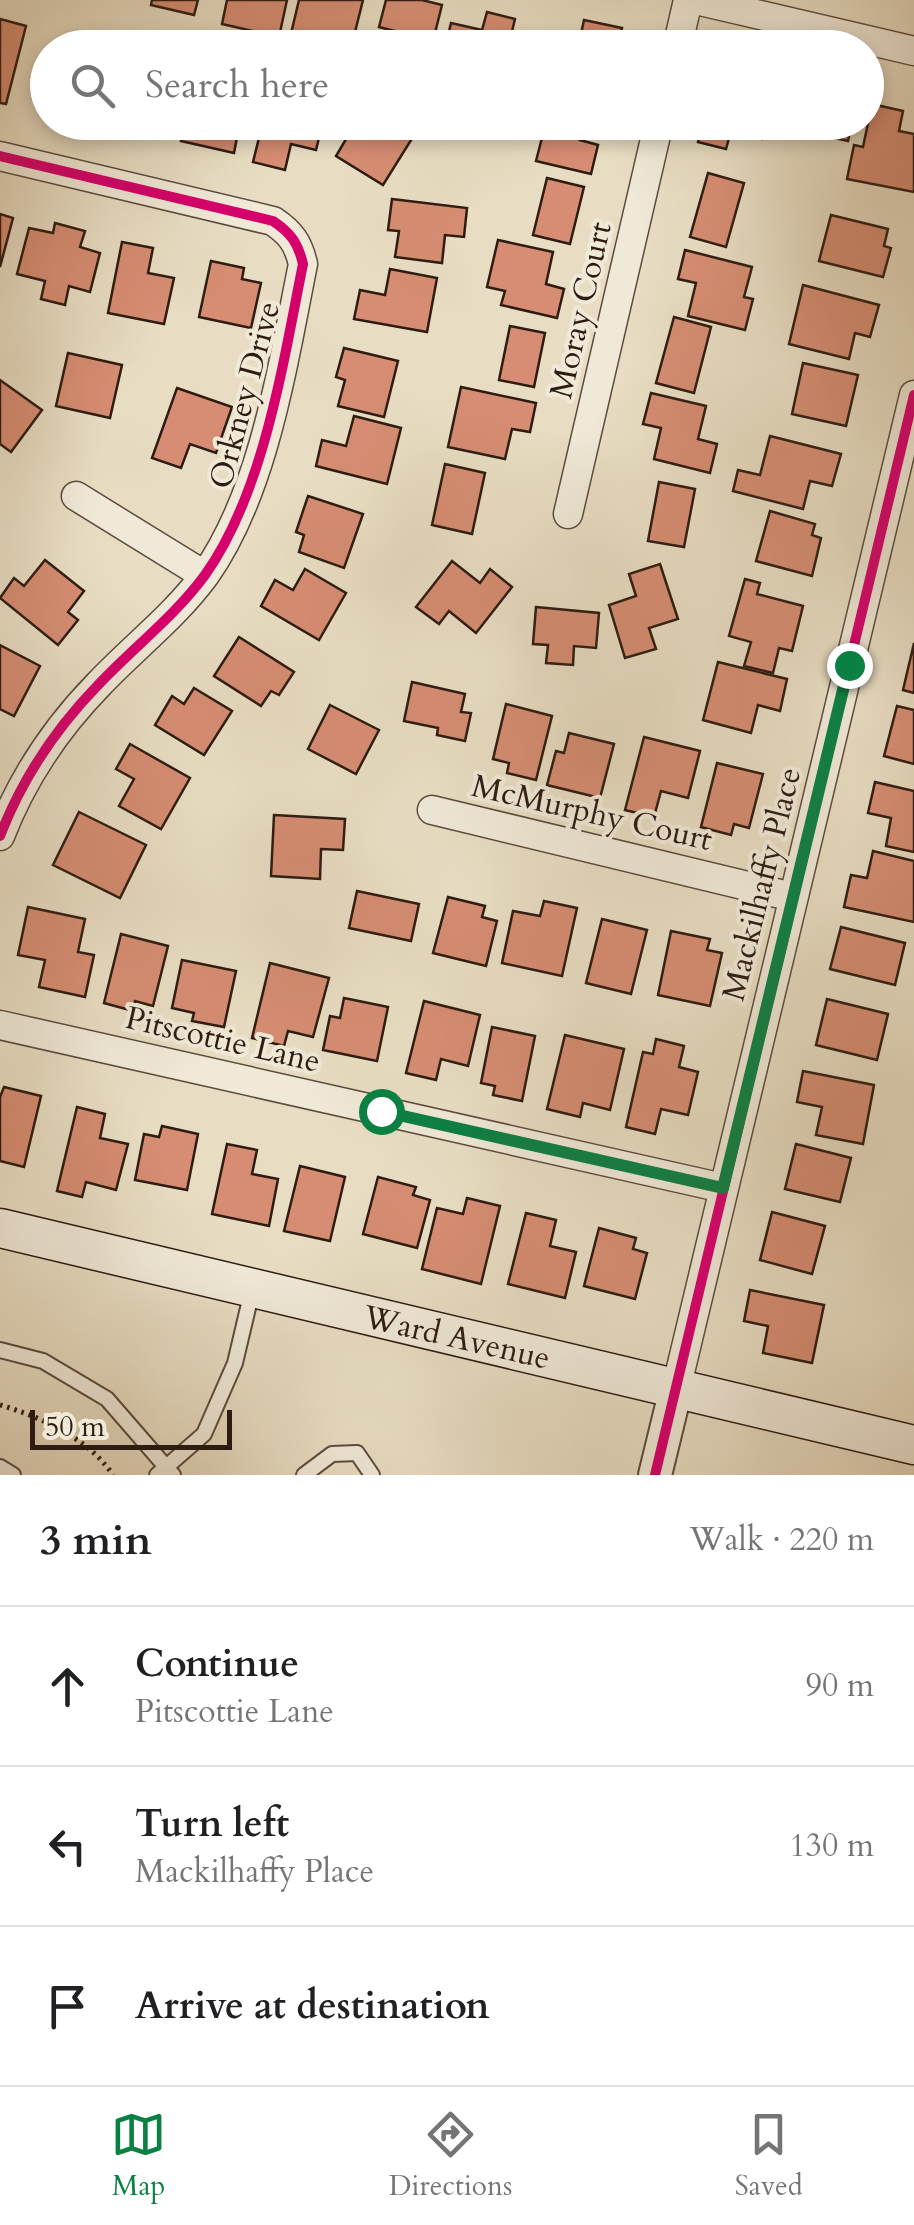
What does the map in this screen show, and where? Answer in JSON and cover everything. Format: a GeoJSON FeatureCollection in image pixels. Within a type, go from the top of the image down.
{"type":"FeatureCollection","features":[{"type":"Feature","properties":{"kind":"main road","name":"Ward Avenue"},"geometry":{"type":"LineString","coordinates":[[0,1228],[914,1445]]}},
{"type":"Feature","properties":{"kind":"street"},"geometry":{"type":"LineString","coordinates":[[681,30],[688,0]]}},
{"type":"Feature","properties":{"kind":"street"},"geometry":{"type":"LineString","coordinates":[[696,0],[822,30]]}},
{"type":"Feature","properties":{"kind":"street"},"geometry":{"type":"LineString","coordinates":[[884,45],[914,52]]}},
{"type":"Feature","properties":{"kind":"street","name":"Moray Court"},"geometry":{"type":"LineString","coordinates":[[568,514],[656,140]]}},
{"type":"Feature","properties":{"kind":"street","name":"Orkney Drive"},"geometry":{"type":"LineString","coordinates":[[0,156],[272,220],[288,231],[298,245],[303,264],[257,466],[237,518],[204,576],[168,619],[69,716],[38,760],[11,807],[0,836]]}},
{"type":"Feature","properties":{"kind":"street","name":"Mackilhaffy Place"},"geometry":{"type":"LineString","coordinates":[[676,1389],[914,395]]}},
{"type":"Feature","properties":{"kind":"street"},"geometry":{"type":"LineString","coordinates":[[76,496],[204,576]]}},
{"type":"Feature","properties":{"kind":"street","name":"McMurphy Court"},"geometry":{"type":"LineString","coordinates":[[432,810],[794,897]]}},
{"type":"Feature","properties":{"kind":"street","name":"Pitscottie Lane"},"geometry":{"type":"LineString","coordinates":[[0,1025],[723,1188]]}},
{"type":"Feature","properties":{"kind":"street"},"geometry":{"type":"LineString","coordinates":[[655,1475],[676,1389]]}},
{"type":"Feature","properties":{"kind":"lane"},"geometry":{"type":"LineString","coordinates":[[0,1350],[43,1361],[106,1399],[166,1472],[204,1434],[234,1363],[253,1288]]}},
{"type":"Feature","properties":{"kind":"lane"},"geometry":{"type":"LineString","coordinates":[[304,1475],[332,1454],[357,1453],[372,1475]]}},
{"type":"Feature","properties":{"kind":"lane"},"geometry":{"type":"LineString","coordinates":[[0,1467],[14,1475]]}},
{"type":"Feature","properties":{"kind":"path"},"geometry":{"type":"LineString","coordinates":[[0,1405],[29,1413],[68,1434],[114,1475]]}},
{"type":"Feature","properties":{"kind":"building"},"geometry":{"type":"Polygon","coordinates":[[[152,0],[198,0],[194,15],[151,5],[152,0]]]}},
{"type":"Feature","properties":{"kind":"building"},"geometry":{"type":"Polygon","coordinates":[[[227,0],[287,0],[281,30],[248,30],[222,24],[227,0]]]}},
{"type":"Feature","properties":{"kind":"building"},"geometry":{"type":"Polygon","coordinates":[[[299,0],[363,0],[356,30],[292,30],[299,0]]]}},
{"type":"Feature","properties":{"kind":"building"},"geometry":{"type":"Polygon","coordinates":[[[386,0],[422,0],[442,5],[436,30],[379,27],[386,0]]]}},
{"type":"Feature","properties":{"kind":"building"},"geometry":{"type":"Polygon","coordinates":[[[487,12],[515,19],[512,30],[482,30],[487,12]]]}},
{"type":"Feature","properties":{"kind":"building"},"geometry":{"type":"Polygon","coordinates":[[[0,19],[26,26],[6,104],[0,103],[0,19]]]}},
{"type":"Feature","properties":{"kind":"building"},"geometry":{"type":"Polygon","coordinates":[[[584,20],[622,28],[622,30],[582,30],[584,20]]]}},
{"type":"Feature","properties":{"kind":"building"},"geometry":{"type":"Polygon","coordinates":[[[451,23],[482,30],[449,30],[451,23]]]}},
{"type":"Feature","properties":{"kind":"building"},"geometry":{"type":"Polygon","coordinates":[[[884,107],[903,111],[899,131],[914,134],[914,192],[847,179],[854,145],[863,147],[864,140],[884,140],[884,107]]]}},
{"type":"Feature","properties":{"kind":"building"},"geometry":{"type":"Polygon","coordinates":[[[181,140],[237,140],[234,153],[181,140]]]}},
{"type":"Feature","properties":{"kind":"building"},"geometry":{"type":"Polygon","coordinates":[[[258,140],[318,140],[316,150],[291,144],[285,170],[253,162],[258,140]]]}},
{"type":"Feature","properties":{"kind":"building"},"geometry":{"type":"Polygon","coordinates":[[[345,140],[411,140],[383,185],[336,156],[345,140]]]}},
{"type":"Feature","properties":{"kind":"building"},"geometry":{"type":"Polygon","coordinates":[[[541,140],[580,140],[598,145],[591,174],[536,161],[541,140]]]}},
{"type":"Feature","properties":{"kind":"building"},"geometry":{"type":"Polygon","coordinates":[[[698,140],[728,140],[726,149],[698,140]]]}},
{"type":"Feature","properties":{"kind":"building"},"geometry":{"type":"Polygon","coordinates":[[[708,173],[744,183],[726,247],[690,237],[708,173]]]}},
{"type":"Feature","properties":{"kind":"building"},"geometry":{"type":"Polygon","coordinates":[[[547,178],[584,187],[570,244],[533,235],[547,178]]]}},
{"type":"Feature","properties":{"kind":"building"},"geometry":{"type":"Polygon","coordinates":[[[392,199],[467,208],[464,237],[445,235],[442,263],[395,257],[399,231],[388,230],[392,199]]]}},
{"type":"Feature","properties":{"kind":"building"},"geometry":{"type":"Polygon","coordinates":[[[0,214],[13,218],[0,267],[0,214]]]}},
{"type":"Feature","properties":{"kind":"building"},"geometry":{"type":"Polygon","coordinates":[[[831,215],[888,229],[884,246],[891,248],[883,277],[819,261],[831,215]]]}},
{"type":"Feature","properties":{"kind":"building"},"geometry":{"type":"Polygon","coordinates":[[[55,223],[85,231],[80,247],[100,253],[90,292],[69,286],[65,305],[41,299],[45,281],[17,274],[29,228],[53,233],[55,223]]]}},
{"type":"Feature","properties":{"kind":"building"},"geometry":{"type":"Polygon","coordinates":[[[498,240],[553,252],[546,284],[564,289],[557,318],[501,305],[505,291],[487,287],[498,240]]]}},
{"type":"Feature","properties":{"kind":"building"},"geometry":{"type":"Polygon","coordinates":[[[122,242],[153,248],[148,273],[174,278],[164,324],[108,313],[122,242]]]}},
{"type":"Feature","properties":{"kind":"building"},"geometry":{"type":"Polygon","coordinates":[[[685,250],[752,267],[744,297],[753,299],[745,330],[688,316],[696,283],[678,279],[685,250]]]}},
{"type":"Feature","properties":{"kind":"building"},"geometry":{"type":"Polygon","coordinates":[[[211,261],[244,268],[242,279],[261,283],[251,328],[199,317],[211,261]]]}},
{"type":"Feature","properties":{"kind":"building"},"geometry":{"type":"Polygon","coordinates":[[[390,269],[437,278],[427,332],[354,319],[360,290],[385,295],[390,269]]]}},
{"type":"Feature","properties":{"kind":"building"},"geometry":{"type":"Polygon","coordinates":[[[803,285],[879,305],[870,337],[855,333],[849,359],[789,344],[803,285]]]}},
{"type":"Feature","properties":{"kind":"building"},"geometry":{"type":"Polygon","coordinates":[[[674,317],[711,327],[694,393],[656,383],[674,317]]]}},
{"type":"Feature","properties":{"kind":"building"},"geometry":{"type":"Polygon","coordinates":[[[510,326],[545,333],[534,387],[499,380],[510,326]]]}},
{"type":"Feature","properties":{"kind":"building"},"geometry":{"type":"Polygon","coordinates":[[[344,348],[398,361],[384,417],[338,406],[345,380],[336,377],[344,348]]]}},
{"type":"Feature","properties":{"kind":"building"},"geometry":{"type":"Polygon","coordinates":[[[68,353],[122,365],[110,418],[56,406],[68,353]]]}},
{"type":"Feature","properties":{"kind":"building"},"geometry":{"type":"Polygon","coordinates":[[[803,363],[858,375],[846,426],[792,414],[803,363]]]}},
{"type":"Feature","properties":{"kind":"building"},"geometry":{"type":"Polygon","coordinates":[[[0,380],[42,410],[11,452],[0,444],[0,380]]]}},
{"type":"Feature","properties":{"kind":"building"},"geometry":{"type":"Polygon","coordinates":[[[461,387],[536,403],[530,432],[512,429],[505,459],[448,447],[461,387]]]}},
{"type":"Feature","properties":{"kind":"building"},"geometry":{"type":"Polygon","coordinates":[[[177,388],[232,407],[216,453],[190,444],[181,468],[152,458],[177,388]]]}},
{"type":"Feature","properties":{"kind":"building"},"geometry":{"type":"Polygon","coordinates":[[[651,393],[706,406],[698,439],[717,444],[710,473],[654,459],[661,428],[643,424],[651,393]]]}},
{"type":"Feature","properties":{"kind":"building"},"geometry":{"type":"Polygon","coordinates":[[[354,416],[401,428],[387,484],[316,466],[322,440],[346,446],[354,416]]]}},
{"type":"Feature","properties":{"kind":"building"},"geometry":{"type":"Polygon","coordinates":[[[770,436],[841,454],[832,486],[810,481],[803,509],[733,491],[738,470],[760,475],[770,436]]]}},
{"type":"Feature","properties":{"kind":"building"},"geometry":{"type":"Polygon","coordinates":[[[445,464],[485,473],[472,534],[432,525],[445,464]]]}},
{"type":"Feature","properties":{"kind":"building"},"geometry":{"type":"Polygon","coordinates":[[[659,482],[695,489],[684,547],[648,541],[659,482]]]}},
{"type":"Feature","properties":{"kind":"building"},"geometry":{"type":"Polygon","coordinates":[[[308,496],[363,514],[344,568],[299,552],[304,535],[296,532],[308,496]]]}},
{"type":"Feature","properties":{"kind":"building"},"geometry":{"type":"Polygon","coordinates":[[[770,511],[815,524],[812,535],[821,538],[812,576],[756,561],[770,511]]]}},
{"type":"Feature","properties":{"kind":"building"},"geometry":{"type":"Polygon","coordinates":[[[45,560],[84,591],[68,612],[78,620],[58,645],[0,598],[14,578],[24,586],[45,560]]]}},
{"type":"Feature","properties":{"kind":"building"},"geometry":{"type":"Polygon","coordinates":[[[452,561],[480,583],[490,569],[512,587],[476,633],[449,611],[439,624],[416,607],[452,561]]]}},
{"type":"Feature","properties":{"kind":"building"},"geometry":{"type":"Polygon","coordinates":[[[660,564],[678,619],[649,628],[656,649],[625,658],[609,605],[636,596],[629,574],[660,564]]]}},
{"type":"Feature","properties":{"kind":"building"},"geometry":{"type":"Polygon","coordinates":[[[305,569],[346,593],[319,640],[261,606],[275,580],[293,590],[305,569]]]}},
{"type":"Feature","properties":{"kind":"building"},"geometry":{"type":"Polygon","coordinates":[[[745,579],[760,583],[757,594],[803,606],[792,651],[779,648],[773,673],[744,666],[751,642],[729,636],[745,579]]]}},
{"type":"Feature","properties":{"kind":"building"},"geometry":{"type":"Polygon","coordinates":[[[536,607],[599,613],[596,648],[574,646],[573,665],[546,663],[548,645],[533,644],[536,607]]]}},
{"type":"Feature","properties":{"kind":"building"},"geometry":{"type":"Polygon","coordinates":[[[239,637],[294,672],[279,695],[271,691],[261,706],[214,676],[239,637]]]}},
{"type":"Feature","properties":{"kind":"building"},"geometry":{"type":"Polygon","coordinates":[[[914,643],[914,693],[903,690],[914,643]]]}},
{"type":"Feature","properties":{"kind":"building"},"geometry":{"type":"Polygon","coordinates":[[[0,645],[40,666],[14,716],[0,709],[0,645]]]}},
{"type":"Feature","properties":{"kind":"building"},"geometry":{"type":"Polygon","coordinates":[[[718,662],[787,679],[780,711],[758,705],[751,733],[703,720],[718,662]]]}},
{"type":"Feature","properties":{"kind":"building"},"geometry":{"type":"Polygon","coordinates":[[[412,682],[465,694],[461,712],[471,713],[465,741],[437,735],[438,728],[404,721],[412,682]]]}},
{"type":"Feature","properties":{"kind":"building"},"geometry":{"type":"Polygon","coordinates":[[[194,688],[232,711],[204,755],[155,725],[172,696],[184,704],[194,688]]]}},
{"type":"Feature","properties":{"kind":"building"},"geometry":{"type":"Polygon","coordinates":[[[506,704],[552,716],[536,780],[507,773],[509,763],[493,759],[506,704]]]}},
{"type":"Feature","properties":{"kind":"building"},"geometry":{"type":"Polygon","coordinates":[[[330,705],[379,730],[356,774],[308,749],[330,705]]]}},
{"type":"Feature","properties":{"kind":"building"},"geometry":{"type":"Polygon","coordinates":[[[897,706],[914,710],[914,764],[884,756],[897,706]]]}},
{"type":"Feature","properties":{"kind":"building"},"geometry":{"type":"Polygon","coordinates":[[[569,733],[614,744],[600,798],[547,785],[556,751],[564,753],[569,733]]]}},
{"type":"Feature","properties":{"kind":"building"},"geometry":{"type":"Polygon","coordinates":[[[644,737],[700,751],[688,798],[661,791],[654,817],[625,810],[644,737]]]}},
{"type":"Feature","properties":{"kind":"building"},"geometry":{"type":"Polygon","coordinates":[[[130,744],[190,778],[161,829],[119,806],[134,779],[116,769],[130,744]]]}},
{"type":"Feature","properties":{"kind":"building"},"geometry":{"type":"Polygon","coordinates":[[[717,763],[763,774],[749,828],[734,824],[731,835],[701,827],[717,763]]]}},
{"type":"Feature","properties":{"kind":"building"},"geometry":{"type":"Polygon","coordinates":[[[875,782],[914,791],[914,852],[886,846],[891,818],[868,813],[875,782]]]}},
{"type":"Feature","properties":{"kind":"building"},"geometry":{"type":"Polygon","coordinates":[[[79,812],[146,845],[120,898],[53,865],[79,812]]]}},
{"type":"Feature","properties":{"kind":"building"},"geometry":{"type":"Polygon","coordinates":[[[274,815],[345,819],[343,850],[321,849],[320,879],[271,876],[274,815]]]}},
{"type":"Feature","properties":{"kind":"building"},"geometry":{"type":"Polygon","coordinates":[[[873,851],[914,861],[914,922],[844,907],[851,875],[867,878],[873,851]]]}},
{"type":"Feature","properties":{"kind":"building"},"geometry":{"type":"Polygon","coordinates":[[[357,891],[419,904],[411,941],[349,928],[357,891]]]}},
{"type":"Feature","properties":{"kind":"building"},"geometry":{"type":"Polygon","coordinates":[[[448,897],[485,906],[482,917],[497,921],[486,966],[433,953],[448,897]]]}},
{"type":"Feature","properties":{"kind":"building"},"geometry":{"type":"Polygon","coordinates":[[[544,901],[577,908],[562,976],[502,963],[513,911],[540,916],[544,901]]]}},
{"type":"Feature","properties":{"kind":"building"},"geometry":{"type":"Polygon","coordinates":[[[28,907],[85,919],[78,952],[94,955],[85,997],[39,987],[45,960],[18,955],[28,907]]]}},
{"type":"Feature","properties":{"kind":"building"},"geometry":{"type":"Polygon","coordinates":[[[602,919],[647,930],[631,994],[586,983],[602,919]]]}},
{"type":"Feature","properties":{"kind":"building"},"geometry":{"type":"Polygon","coordinates":[[[841,927],[905,943],[895,985],[830,969],[841,927]]]}},
{"type":"Feature","properties":{"kind":"building"},"geometry":{"type":"Polygon","coordinates":[[[671,931],[710,939],[707,950],[722,953],[710,1006],[658,995],[671,931]]]}},
{"type":"Feature","properties":{"kind":"building"},"geometry":{"type":"Polygon","coordinates":[[[121,934],[168,946],[153,1006],[135,1001],[133,1011],[104,1003],[121,934]]]}},
{"type":"Feature","properties":{"kind":"building"},"geometry":{"type":"Polygon","coordinates":[[[182,960],[236,971],[224,1027],[192,1021],[194,1013],[172,1008],[182,960]]]}},
{"type":"Feature","properties":{"kind":"building"},"geometry":{"type":"Polygon","coordinates":[[[270,963],[329,978],[313,1037],[288,1031],[284,1046],[252,1038],[270,963]]]}},
{"type":"Feature","properties":{"kind":"building"},"geometry":{"type":"Polygon","coordinates":[[[344,998],[388,1007],[377,1061],[323,1050],[330,1016],[340,1018],[344,998]]]}},
{"type":"Feature","properties":{"kind":"building"},"geometry":{"type":"Polygon","coordinates":[[[827,999],[888,1014],[877,1060],[816,1045],[827,999]]]}},
{"type":"Feature","properties":{"kind":"building"},"geometry":{"type":"Polygon","coordinates":[[[424,1001],[480,1015],[468,1066],[441,1059],[436,1080],[406,1073],[424,1001]]]}},
{"type":"Feature","properties":{"kind":"building"},"geometry":{"type":"Polygon","coordinates":[[[492,1027],[535,1036],[522,1101],[493,1095],[495,1086],[481,1083],[492,1027]]]}},
{"type":"Feature","properties":{"kind":"building"},"geometry":{"type":"Polygon","coordinates":[[[565,1035],[624,1049],[610,1110],[583,1103],[580,1117],[547,1109],[565,1035]]]}},
{"type":"Feature","properties":{"kind":"building"},"geometry":{"type":"Polygon","coordinates":[[[656,1039],[684,1046],[679,1067],[698,1072],[688,1115],[661,1109],[655,1134],[626,1127],[643,1052],[653,1054],[656,1039]]]}},
{"type":"Feature","properties":{"kind":"building"},"geometry":{"type":"Polygon","coordinates":[[[803,1071],[874,1085],[863,1144],[816,1135],[822,1107],[797,1102],[803,1071]]]}},
{"type":"Feature","properties":{"kind":"building"},"geometry":{"type":"Polygon","coordinates":[[[4,1087],[41,1096],[24,1167],[0,1161],[0,1097],[4,1087]]]}},
{"type":"Feature","properties":{"kind":"building"},"geometry":{"type":"Polygon","coordinates":[[[77,1107],[105,1114],[100,1138],[128,1144],[116,1190],[86,1182],[82,1197],[57,1191],[77,1107]]]}},
{"type":"Feature","properties":{"kind":"building"},"geometry":{"type":"Polygon","coordinates":[[[162,1126],[198,1134],[187,1190],[135,1180],[144,1134],[159,1137],[162,1126]]]}},
{"type":"Feature","properties":{"kind":"building"},"geometry":{"type":"Polygon","coordinates":[[[227,1144],[257,1150],[252,1174],[278,1179],[269,1226],[212,1214],[227,1144]]]}},
{"type":"Feature","properties":{"kind":"building"},"geometry":{"type":"Polygon","coordinates":[[[796,1144],[851,1158],[840,1202],[785,1189],[796,1144]]]}},
{"type":"Feature","properties":{"kind":"building"},"geometry":{"type":"Polygon","coordinates":[[[300,1166],[345,1177],[330,1241],[284,1231],[300,1166]]]}},
{"type":"Feature","properties":{"kind":"building"},"geometry":{"type":"Polygon","coordinates":[[[378,1177],[416,1187],[413,1195],[430,1200],[417,1248],[363,1234],[378,1177]]]}},
{"type":"Feature","properties":{"kind":"building"},"geometry":{"type":"Polygon","coordinates":[[[467,1198],[500,1206],[481,1284],[422,1269],[437,1208],[463,1214],[467,1198]]]}},
{"type":"Feature","properties":{"kind":"building"},"geometry":{"type":"Polygon","coordinates":[[[772,1212],[825,1226],[812,1274],[760,1260],[772,1212]]]}},
{"type":"Feature","properties":{"kind":"building"},"geometry":{"type":"Polygon","coordinates":[[[526,1213],[556,1220],[550,1246],[576,1252],[565,1298],[508,1284],[526,1213]]]}},
{"type":"Feature","properties":{"kind":"building"},"geometry":{"type":"Polygon","coordinates":[[[599,1228],[636,1238],[633,1249],[647,1253],[635,1299],[584,1286],[599,1228]]]}},
{"type":"Feature","properties":{"kind":"building"},"geometry":{"type":"Polygon","coordinates":[[[750,1290],[824,1305],[812,1363],[763,1353],[768,1326],[744,1321],[750,1290]]]}},
{"type":"Feature","properties":{"kind":"cycle path"},"geometry":{"type":"LineString","coordinates":[[0,156],[273,221],[293,239],[303,264],[269,426],[225,542],[193,590],[68,718],[30,774],[0,836]]}},
{"type":"Feature","properties":{"kind":"cycle path"},"geometry":{"type":"LineString","coordinates":[[655,1475],[914,395]]}},
{"type":"Feature","properties":{"kind":"route"},"geometry":{"type":"LineString","coordinates":[[381,1111],[723,1188],[849,665]]}}]}
